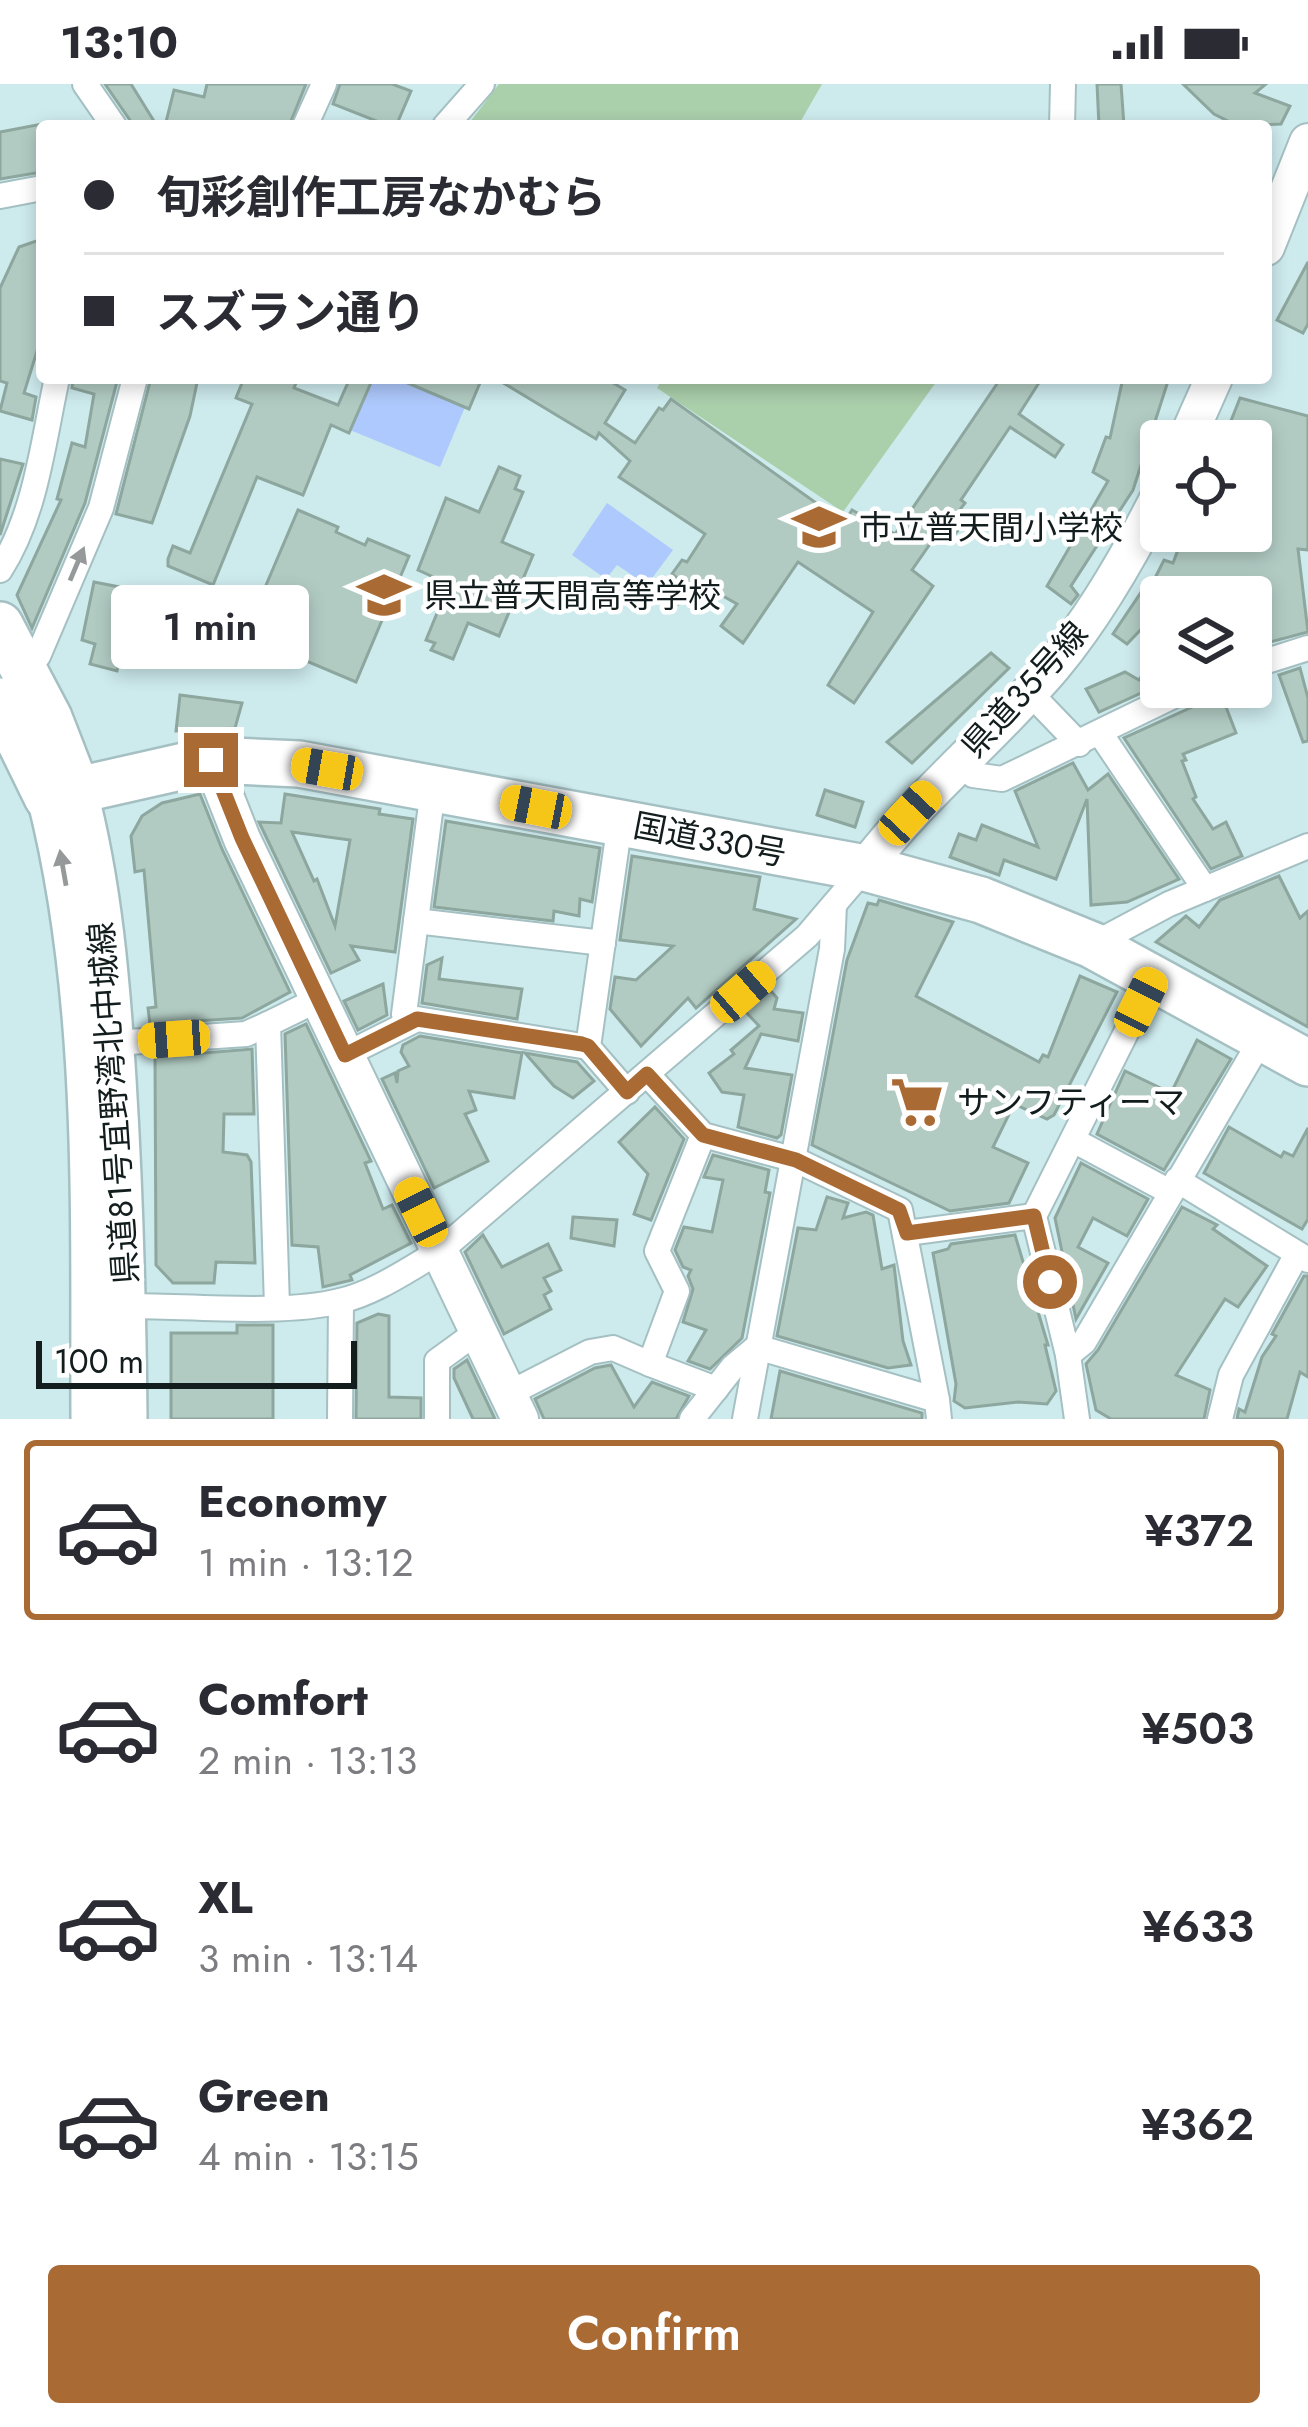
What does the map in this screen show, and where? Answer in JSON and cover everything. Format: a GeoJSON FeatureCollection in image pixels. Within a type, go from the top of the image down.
{"type":"FeatureCollection","features":[{"type":"Feature","properties":{"kind":"highway"},"geometry":{"type":"LineString","coordinates":[[0,625],[11,682],[62,794]]}},
{"type":"Feature","properties":{"kind":"highway","name":"国道330号"},"geometry":{"type":"LineString","coordinates":[[62,794],[211,760],[299,764],[865,868],[981,900],[1092,945],[1308,1063]]}},
{"type":"Feature","properties":{"kind":"main road","name":"県道81号宜野湾北中城線"},"geometry":{"type":"LineString","coordinates":[[62,794],[99,891],[114,1043],[108,1306],[91,1419]]}},
{"type":"Feature","properties":{"kind":"main road","name":"県道81号宜野湾北中城線"},"geometry":{"type":"LineString","coordinates":[[62,794],[65,872],[108,1306],[127,1419]]}},
{"type":"Feature","properties":{"kind":"street"},"geometry":{"type":"LineString","coordinates":[[86,84],[110,120]]}},
{"type":"Feature","properties":{"kind":"street"},"geometry":{"type":"LineString","coordinates":[[308,120],[324,84]]}},
{"type":"Feature","properties":{"kind":"street"},"geometry":{"type":"LineString","coordinates":[[450,120],[482,84]]}},
{"type":"Feature","properties":{"kind":"street"},"geometry":{"type":"LineString","coordinates":[[1063,84],[1063,120]]}},
{"type":"Feature","properties":{"kind":"street"},"geometry":{"type":"LineString","coordinates":[[1272,232],[1308,142]]}},
{"type":"Feature","properties":{"kind":"street"},"geometry":{"type":"LineString","coordinates":[[0,196],[36,189]]}},
{"type":"Feature","properties":{"kind":"street"},"geometry":{"type":"LineString","coordinates":[[0,570],[28,508],[56,384]]}},
{"type":"Feature","properties":{"kind":"street"},"geometry":{"type":"LineString","coordinates":[[11,682],[38,656],[101,508],[133,384]]}},
{"type":"Feature","properties":{"kind":"street"},"geometry":{"type":"LineString","coordinates":[[1195,420],[1211,384]]}},
{"type":"Feature","properties":{"kind":"street","name":"県道35号線"},"geometry":{"type":"LineString","coordinates":[[865,868],[901,822],[1056,662],[1140,535]]}},
{"type":"Feature","properties":{"kind":"street"},"geometry":{"type":"LineString","coordinates":[[1272,659],[1308,647]]}},
{"type":"Feature","properties":{"kind":"street"},"geometry":{"type":"LineString","coordinates":[[1028,692],[1089,739],[1205,889]]}},
{"type":"Feature","properties":{"kind":"street"},"geometry":{"type":"LineString","coordinates":[[959,760],[973,775],[1002,779],[1145,708]]}},
{"type":"Feature","properties":{"kind":"street"},"geometry":{"type":"LineString","coordinates":[[211,760],[242,838],[514,1406],[590,1352],[613,1348],[716,1389]]}},
{"type":"Feature","properties":{"kind":"street"},"geometry":{"type":"LineString","coordinates":[[406,1023],[433,789]]}},
{"type":"Feature","properties":{"kind":"street"},"geometry":{"type":"LineString","coordinates":[[588,1046],[620,822]]}},
{"type":"Feature","properties":{"kind":"street"},"geometry":{"type":"LineString","coordinates":[[1092,945],[1205,889],[1308,847]]}},
{"type":"Feature","properties":{"kind":"street"},"geometry":{"type":"LineString","coordinates":[[108,1306],[277,1306],[341,1301],[440,1251],[807,937],[865,868]]}},
{"type":"Feature","properties":{"kind":"street"},"geometry":{"type":"LineString","coordinates":[[746,1419],[796,1160],[832,949],[834,905]]}},
{"type":"Feature","properties":{"kind":"street"},"geometry":{"type":"LineString","coordinates":[[416,921],[603,943]]}},
{"type":"Feature","properties":{"kind":"street"},"geometry":{"type":"LineString","coordinates":[[1077,1419],[1068,1355],[1034,1216],[1154,977]]}},
{"type":"Feature","properties":{"kind":"street"},"geometry":{"type":"LineString","coordinates":[[114,1043],[246,1034],[319,999]]}},
{"type":"Feature","properties":{"kind":"street"},"geometry":{"type":"LineString","coordinates":[[345,1055],[417,1019],[588,1046],[627,1092]]}},
{"type":"Feature","properties":{"kind":"street"},"geometry":{"type":"LineString","coordinates":[[268,1024],[277,1306]]}},
{"type":"Feature","properties":{"kind":"street"},"geometry":{"type":"LineString","coordinates":[[1068,1355],[1084,1342],[1262,1038]]}},
{"type":"Feature","properties":{"kind":"street"},"geometry":{"type":"LineString","coordinates":[[647,1074],[703,1135],[796,1160],[899,1210],[938,1409],[757,1347]]}},
{"type":"Feature","properties":{"kind":"street"},"geometry":{"type":"LineString","coordinates":[[650,1364],[676,1291],[657,1251],[703,1135]]}},
{"type":"Feature","properties":{"kind":"street"},"geometry":{"type":"LineString","coordinates":[[1073,1140],[1173,1186],[1302,1257],[1231,1375],[1220,1419]]}},
{"type":"Feature","properties":{"kind":"street"},"geometry":{"type":"LineString","coordinates":[[907,1233],[1034,1216]]}},
{"type":"Feature","properties":{"kind":"street"},"geometry":{"type":"LineString","coordinates":[[340,1419],[341,1301]]}},
{"type":"Feature","properties":{"kind":"street"},"geometry":{"type":"LineString","coordinates":[[436,1419],[436,1361],[478,1332]]}},
{"type":"Feature","properties":{"kind":"street"},"geometry":{"type":"LineString","coordinates":[[692,1419],[733,1367],[757,1347]]}},
{"type":"Feature","properties":{"kind":"green space"},"geometry":{"type":"Polygon","coordinates":[[[499,84],[822,84],[801,120],[472,120],[499,84]]]}},
{"type":"Feature","properties":{"kind":"green space"},"geometry":{"type":"Polygon","coordinates":[[[659,384],[935,384],[843,512],[657,388],[659,384]]]}},
{"type":"Feature","properties":{"kind":"water"},"geometry":{"type":"Polygon","coordinates":[[[370,384],[409,384],[465,407],[440,467],[350,430],[370,384]]]}},
{"type":"Feature","properties":{"kind":"water"},"geometry":{"type":"Polygon","coordinates":[[[607,503],[673,550],[647,585],[617,565],[606,579],[572,555],[607,503]]]}},
{"type":"Feature","properties":{"kind":"building"},"geometry":{"type":"Polygon","coordinates":[[[105,84],[131,84],[153,120],[130,120],[105,84]]]}},
{"type":"Feature","properties":{"kind":"building"},"geometry":{"type":"Polygon","coordinates":[[[207,84],[306,84],[291,120],[166,120],[174,90],[204,97],[207,84]]]}},
{"type":"Feature","properties":{"kind":"building"},"geometry":{"type":"Polygon","coordinates":[[[340,84],[392,84],[411,91],[399,120],[374,120],[333,104],[340,84]]]}},
{"type":"Feature","properties":{"kind":"building"},"geometry":{"type":"Polygon","coordinates":[[[1097,84],[1121,84],[1124,120],[1099,120],[1097,84]]]}},
{"type":"Feature","properties":{"kind":"building"},"geometry":{"type":"Polygon","coordinates":[[[1183,84],[1266,84],[1255,93],[1290,106],[1281,124],[1226,120],[1183,84]]]}},
{"type":"Feature","properties":{"kind":"building"},"geometry":{"type":"Polygon","coordinates":[[[36,125],[36,173],[0,179],[0,132],[36,125]]]}},
{"type":"Feature","properties":{"kind":"building"},"geometry":{"type":"Polygon","coordinates":[[[36,241],[36,354],[24,393],[36,397],[32,420],[0,411],[7,383],[0,381],[0,288],[19,247],[36,241]]]}},
{"type":"Feature","properties":{"kind":"building"},"geometry":{"type":"Polygon","coordinates":[[[1308,262],[1308,324],[1303,333],[1277,320],[1308,262]]]}},
{"type":"Feature","properties":{"kind":"building"},"geometry":{"type":"Polygon","coordinates":[[[72,384],[116,384],[85,503],[32,628],[17,595],[61,500],[57,499],[72,443],[85,447],[94,394],[72,388],[72,384]]]}},
{"type":"Feature","properties":{"kind":"building"},"geometry":{"type":"Polygon","coordinates":[[[149,384],[197,384],[152,523],[116,514],[149,384]]]}},
{"type":"Feature","properties":{"kind":"building"},"geometry":{"type":"Polygon","coordinates":[[[242,384],[296,384],[294,388],[338,405],[347,384],[370,384],[349,433],[331,425],[303,495],[257,477],[213,585],[168,566],[168,559],[173,546],[190,553],[252,404],[236,398],[242,384]]]}},
{"type":"Feature","properties":{"kind":"building"},"geometry":{"type":"Polygon","coordinates":[[[410,384],[479,384],[469,409],[410,384]]]}},
{"type":"Feature","properties":{"kind":"building"},"geometry":{"type":"Polygon","coordinates":[[[505,384],[615,384],[625,390],[605,423],[635,443],[671,399],[844,523],[852,510],[895,534],[997,384],[1038,384],[1019,414],[1063,445],[1055,457],[1010,427],[961,500],[965,503],[955,516],[964,523],[951,539],[939,531],[912,570],[933,586],[854,703],[828,685],[873,612],[798,562],[743,643],[721,626],[737,604],[707,587],[693,608],[681,600],[678,604],[663,594],[676,577],[672,574],[682,560],[687,562],[705,534],[619,477],[630,461],[599,433],[596,439],[505,384]]]}},
{"type":"Feature","properties":{"kind":"building"},"geometry":{"type":"Polygon","coordinates":[[[1122,384],[1167,384],[1156,420],[1140,420],[1140,468],[1133,490],[1071,586],[1078,595],[1071,604],[1047,586],[1108,481],[1093,472],[1106,437],[1110,438],[1122,384]]]}},
{"type":"Feature","properties":{"kind":"building"},"geometry":{"type":"Polygon","coordinates":[[[1240,398],[1308,416],[1308,550],[1298,549],[1308,632],[1272,641],[1272,576],[1156,576],[1164,560],[1173,563],[1177,552],[1272,552],[1272,420],[1231,420],[1240,398]]]}},
{"type":"Feature","properties":{"kind":"building"},"geometry":{"type":"Polygon","coordinates":[[[0,459],[23,464],[0,535],[0,459]]]}},
{"type":"Feature","properties":{"kind":"building"},"geometry":{"type":"Polygon","coordinates":[[[499,467],[520,476],[515,489],[523,492],[502,542],[533,555],[499,636],[468,623],[453,659],[431,650],[435,643],[426,640],[449,584],[418,570],[446,498],[479,512],[499,467]]]}},
{"type":"Feature","properties":{"kind":"building"},"geometry":{"type":"Polygon","coordinates":[[[298,510],[365,545],[368,539],[409,556],[356,682],[245,635],[254,613],[259,614],[262,606],[258,604],[298,510]]]}},
{"type":"Feature","properties":{"kind":"building"},"geometry":{"type":"Polygon","coordinates":[[[94,582],[135,590],[117,671],[90,664],[95,644],[82,640],[94,582]]]}},
{"type":"Feature","properties":{"kind":"building"},"geometry":{"type":"Polygon","coordinates":[[[1140,594],[1140,630],[1127,644],[1113,634],[1140,594]]]}},
{"type":"Feature","properties":{"kind":"building"},"geometry":{"type":"Polygon","coordinates":[[[178,599],[209,605],[185,664],[167,656],[170,649],[159,645],[178,599]]]}},
{"type":"Feature","properties":{"kind":"building"},"geometry":{"type":"Polygon","coordinates":[[[991,653],[1009,668],[912,763],[887,742],[991,653]]]}},
{"type":"Feature","properties":{"kind":"building"},"geometry":{"type":"Polygon","coordinates":[[[1300,668],[1308,698],[1308,741],[1303,742],[1279,675],[1300,668]]]}},
{"type":"Feature","properties":{"kind":"building"},"geometry":{"type":"Polygon","coordinates":[[[1125,672],[1139,680],[1140,693],[1099,712],[1086,689],[1125,672]]]}},
{"type":"Feature","properties":{"kind":"building"},"geometry":{"type":"Polygon","coordinates":[[[180,695],[242,703],[235,728],[176,731],[180,695]]]}},
{"type":"Feature","properties":{"kind":"building"},"geometry":{"type":"Polygon","coordinates":[[[1190,708],[1226,708],[1236,733],[1183,754],[1186,760],[1182,761],[1193,799],[1213,829],[1226,822],[1242,856],[1211,869],[1124,738],[1190,708]]]}},
{"type":"Feature","properties":{"kind":"building"},"geometry":{"type":"Polygon","coordinates":[[[1073,763],[1088,790],[1108,774],[1179,879],[1127,902],[1091,905],[1087,799],[1056,879],[1004,860],[999,875],[950,857],[959,834],[976,840],[982,825],[1038,847],[1015,791],[1073,763]]]}},
{"type":"Feature","properties":{"kind":"building"},"geometry":{"type":"Polygon","coordinates":[[[825,790],[863,802],[855,827],[817,815],[825,790]]]}},
{"type":"Feature","properties":{"kind":"building"},"geometry":{"type":"Polygon","coordinates":[[[200,794],[290,992],[242,1018],[150,1024],[148,1008],[156,1007],[144,870],[135,872],[131,836],[142,816],[162,803],[200,794]]]}},
{"type":"Feature","properties":{"kind":"building"},"geometry":{"type":"Polygon","coordinates":[[[285,794],[413,819],[395,952],[351,946],[359,960],[331,973],[259,822],[281,823],[285,794]],[[292,832],[335,926],[350,840],[292,832]]]}},
{"type":"Feature","properties":{"kind":"building"},"geometry":{"type":"Polygon","coordinates":[[[446,821],[600,848],[592,902],[580,899],[579,916],[554,911],[553,921],[434,907],[446,821]]]}},
{"type":"Feature","properties":{"kind":"building"},"geometry":{"type":"Polygon","coordinates":[[[632,856],[760,877],[754,909],[796,919],[696,1008],[688,998],[641,1046],[610,1009],[615,977],[636,980],[673,946],[620,940],[632,856]]]}},
{"type":"Feature","properties":{"kind":"building"},"geometry":{"type":"Polygon","coordinates":[[[1279,876],[1300,918],[1308,911],[1308,1027],[1156,942],[1186,916],[1199,927],[1220,900],[1279,876]]]}},
{"type":"Feature","properties":{"kind":"building","name":"サンフティーマ"},"geometry":{"type":"Polygon","coordinates":[[[879,900],[953,922],[916,996],[1039,1062],[1043,1055],[1048,1057],[1080,976],[1117,992],[1054,1115],[1047,1119],[1014,1104],[993,1147],[1028,1163],[1009,1203],[950,1211],[812,1145],[847,960],[868,903],[877,905],[879,900]]]}},
{"type":"Feature","properties":{"kind":"building"},"geometry":{"type":"Polygon","coordinates":[[[442,958],[439,979],[522,989],[517,1019],[422,1003],[427,965],[442,958]]]}},
{"type":"Feature","properties":{"kind":"building"},"geometry":{"type":"Polygon","coordinates":[[[383,984],[387,1015],[358,1030],[344,1001],[383,984]]]}},
{"type":"Feature","properties":{"kind":"building"},"geometry":{"type":"Polygon","coordinates":[[[770,990],[777,998],[774,1009],[803,1013],[798,1041],[761,1034],[745,1068],[792,1075],[777,1138],[738,1127],[744,1095],[722,1092],[709,1073],[759,1026],[745,1011],[770,990]]]}},
{"type":"Feature","properties":{"kind":"building"},"geometry":{"type":"Polygon","coordinates":[[[306,1024],[371,1161],[365,1163],[383,1209],[392,1205],[411,1243],[350,1275],[352,1280],[323,1287],[318,1247],[292,1245],[285,1034],[306,1024]]]}},
{"type":"Feature","properties":{"kind":"building"},"geometry":{"type":"Polygon","coordinates":[[[420,1036],[522,1053],[514,1098],[469,1091],[476,1110],[465,1114],[488,1161],[434,1188],[382,1079],[395,1073],[397,1083],[398,1071],[409,1066],[401,1052],[403,1045],[420,1036]]]}},
{"type":"Feature","properties":{"kind":"building"},"geometry":{"type":"Polygon","coordinates":[[[1197,1040],[1231,1059],[1164,1170],[1097,1134],[1125,1071],[1171,1093],[1197,1040]]]}},
{"type":"Feature","properties":{"kind":"building"},"geometry":{"type":"Polygon","coordinates":[[[252,1049],[254,1114],[224,1114],[223,1152],[247,1155],[251,1162],[255,1263],[216,1262],[214,1283],[173,1283],[156,1265],[155,1057],[252,1049]]]}},
{"type":"Feature","properties":{"kind":"building"},"geometry":{"type":"Polygon","coordinates":[[[525,1053],[577,1062],[594,1081],[573,1098],[554,1086],[525,1053]]]}},
{"type":"Feature","properties":{"kind":"building"},"geometry":{"type":"Polygon","coordinates":[[[655,1107],[684,1139],[651,1220],[634,1214],[648,1174],[619,1142],[655,1107]]]}},
{"type":"Feature","properties":{"kind":"building"},"geometry":{"type":"Polygon","coordinates":[[[1229,1127],[1281,1157],[1284,1152],[1293,1156],[1308,1128],[1308,1219],[1302,1229],[1204,1173],[1229,1127]]]}},
{"type":"Feature","properties":{"kind":"building"},"geometry":{"type":"Polygon","coordinates":[[[713,1155],[769,1170],[765,1192],[770,1193],[742,1338],[710,1369],[688,1361],[706,1330],[683,1322],[693,1289],[688,1276],[691,1270],[683,1267],[675,1250],[684,1227],[712,1232],[723,1180],[704,1177],[713,1155]]]}},
{"type":"Feature","properties":{"kind":"building"},"geometry":{"type":"Polygon","coordinates":[[[1081,1163],[1148,1199],[1127,1236],[1093,1218],[1078,1247],[1108,1263],[1076,1319],[1055,1218],[1081,1163]]]}},
{"type":"Feature","properties":{"kind":"building"},"geometry":{"type":"Polygon","coordinates":[[[827,1197],[848,1203],[843,1218],[866,1212],[873,1215],[882,1269],[894,1265],[903,1341],[911,1365],[888,1368],[777,1336],[798,1228],[816,1230],[827,1197]]]}},
{"type":"Feature","properties":{"kind":"building"},"geometry":{"type":"Polygon","coordinates":[[[1182,1207],[1217,1225],[1213,1229],[1267,1266],[1238,1307],[1225,1299],[1176,1375],[1210,1390],[1204,1419],[1111,1419],[1096,1410],[1086,1364],[1182,1207]]]}},
{"type":"Feature","properties":{"kind":"building"},"geometry":{"type":"Polygon","coordinates":[[[573,1217],[617,1220],[614,1246],[571,1238],[573,1217]]]}},
{"type":"Feature","properties":{"kind":"building"},"geometry":{"type":"Polygon","coordinates":[[[483,1235],[502,1267],[548,1244],[561,1270],[544,1278],[551,1291],[544,1295],[551,1309],[504,1334],[465,1252],[483,1235]]]}},
{"type":"Feature","properties":{"kind":"building"},"geometry":{"type":"Polygon","coordinates":[[[1015,1235],[1048,1345],[1056,1391],[1047,1404],[965,1408],[954,1401],[956,1384],[933,1253],[951,1244],[1015,1235]]]}},
{"type":"Feature","properties":{"kind":"building"},"geometry":{"type":"Polygon","coordinates":[[[1308,1276],[1308,1377],[1300,1372],[1287,1419],[1237,1419],[1239,1409],[1245,1412],[1262,1357],[1276,1336],[1272,1334],[1308,1276]]]}},
{"type":"Feature","properties":{"kind":"building"},"geometry":{"type":"Polygon","coordinates":[[[378,1314],[389,1316],[389,1397],[421,1398],[421,1419],[356,1419],[357,1323],[378,1314]]]}},
{"type":"Feature","properties":{"kind":"building"},"geometry":{"type":"Polygon","coordinates":[[[237,1325],[273,1325],[273,1419],[171,1419],[171,1333],[237,1333],[237,1325]]]}},
{"type":"Feature","properties":{"kind":"building"},"geometry":{"type":"Polygon","coordinates":[[[467,1360],[495,1419],[473,1419],[454,1378],[454,1369],[467,1360]]]}},
{"type":"Feature","properties":{"kind":"building"},"geometry":{"type":"Polygon","coordinates":[[[611,1365],[634,1407],[652,1382],[689,1396],[676,1419],[544,1419],[535,1399],[595,1368],[611,1365]]]}},
{"type":"Feature","properties":{"kind":"building"},"geometry":{"type":"Polygon","coordinates":[[[780,1371],[922,1413],[922,1419],[771,1419],[780,1371]]]}},
{"type":"Feature","properties":{"kind":"place","name":"市立普天間小学校"},"geometry":{"type":"Point","coordinates":[819,527]}},
{"type":"Feature","properties":{"kind":"place","name":"県立普天間高等学校"},"geometry":{"type":"Point","coordinates":[384,595]}},
{"type":"Feature","properties":{"kind":"place","name":"サンフティーマ"},"geometry":{"type":"Point","coordinates":[917,1102]}},
{"type":"Feature","properties":{"kind":"route"},"geometry":{"type":"LineString","coordinates":[[211,760],[242,838],[345,1055],[417,1019],[582,1044],[627,1092],[647,1074],[703,1135],[796,1160],[830,1176],[899,1210],[907,1233],[1034,1216],[1050,1282]]}}]}
